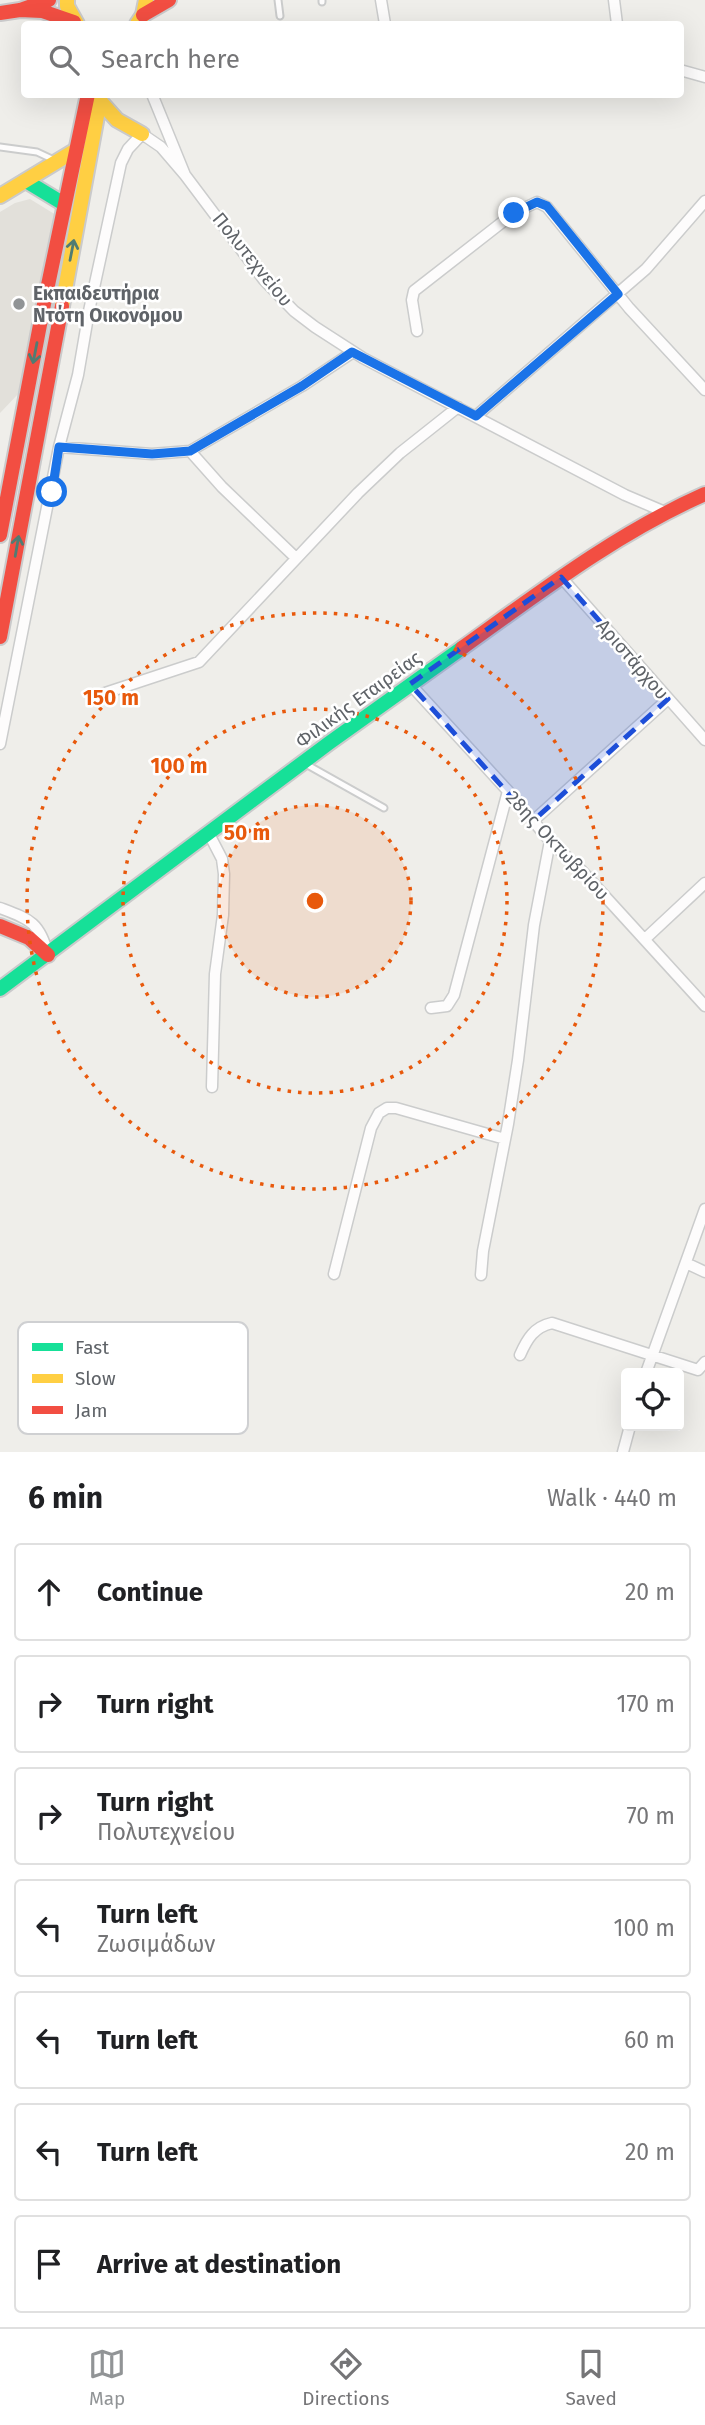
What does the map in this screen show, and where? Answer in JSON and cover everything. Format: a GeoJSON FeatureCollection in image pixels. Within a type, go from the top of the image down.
{"type":"FeatureCollection","features":[{"type":"Feature","properties":{"kind":"main road"},"geometry":{"type":"LineString","coordinates":[[0,13],[20,10],[49,0]]}},
{"type":"Feature","properties":{"kind":"main road"},"geometry":{"type":"LineString","coordinates":[[67,0],[74,21]]}},
{"type":"Feature","properties":{"kind":"main road"},"geometry":{"type":"LineString","coordinates":[[140,20],[146,0]]}},
{"type":"Feature","properties":{"kind":"main road"},"geometry":{"type":"LineString","coordinates":[[140,20],[169,0]]}},
{"type":"Feature","properties":{"kind":"main road"},"geometry":{"type":"LineString","coordinates":[[20,10],[42,11],[70,21]]}},
{"type":"Feature","properties":{"kind":"main road"},"geometry":{"type":"LineString","coordinates":[[0,535],[64,204],[76,150],[96,98]]}},
{"type":"Feature","properties":{"kind":"main road"},"geometry":{"type":"LineString","coordinates":[[0,637],[96,98]]}},
{"type":"Feature","properties":{"kind":"main road"},"geometry":{"type":"LineString","coordinates":[[97,98],[117,120],[142,134]]}},
{"type":"Feature","properties":{"kind":"main road"},"geometry":{"type":"LineString","coordinates":[[0,196],[76,150]]}},
{"type":"Feature","properties":{"kind":"main road"},"geometry":{"type":"LineString","coordinates":[[26,181],[64,204]]}},
{"type":"Feature","properties":{"kind":"main road","name":"Φιλικής Εταιρείας"},"geometry":{"type":"LineString","coordinates":[[0,989],[410,684],[561,577],[665,512],[705,494]]}},
{"type":"Feature","properties":{"kind":"main road"},"geometry":{"type":"LineString","coordinates":[[0,926],[29,938],[48,955]]}},
{"type":"Feature","properties":{"kind":"main road"},"geometry":{"type":"LineString","coordinates":[[0,935],[18,933]]}},
{"type":"Feature","properties":{"kind":"street"},"geometry":{"type":"LineString","coordinates":[[382,0],[385,21]]}},
{"type":"Feature","properties":{"kind":"street"},"geometry":{"type":"LineString","coordinates":[[614,0],[617,21]]}},
{"type":"Feature","properties":{"kind":"street"},"geometry":{"type":"LineString","coordinates":[[684,72],[705,78]]}},
{"type":"Feature","properties":{"kind":"street","name":"Πολυτεχνείου"},"geometry":{"type":"LineString","coordinates":[[154,98],[186,175],[278,295],[315,327],[352,352],[625,495],[665,512]]}},
{"type":"Feature","properties":{"kind":"street"},"geometry":{"type":"LineString","coordinates":[[0,744],[59,447],[78,375],[116,183],[128,149],[142,134],[160,147],[186,175]]}},
{"type":"Feature","properties":{"kind":"street"},"geometry":{"type":"LineString","coordinates":[[476,416],[646,269],[705,201]]}},
{"type":"Feature","properties":{"kind":"street"},"geometry":{"type":"LineString","coordinates":[[417,331],[412,300],[414,291],[514,213],[537,202],[547,206],[618,294],[705,390]]}},
{"type":"Feature","properties":{"kind":"street"},"geometry":{"type":"LineString","coordinates":[[59,447],[152,454],[190,451],[302,386],[352,352]]}},
{"type":"Feature","properties":{"kind":"street"},"geometry":{"type":"LineString","coordinates":[[93,697],[199,662],[296,558],[400,453],[458,407]]}},
{"type":"Feature","properties":{"kind":"street"},"geometry":{"type":"LineString","coordinates":[[190,451],[222,487],[296,558]]}},
{"type":"Feature","properties":{"kind":"street","name":"Αριστάρχου"},"geometry":{"type":"LineString","coordinates":[[561,577],[705,740]]}},
{"type":"Feature","properties":{"kind":"street","name":"28ης Οκτωβρίου"},"geometry":{"type":"LineString","coordinates":[[410,684],[550,841],[581,870],[705,1006]]}},
{"type":"Feature","properties":{"kind":"street"},"geometry":{"type":"LineString","coordinates":[[533,821],[667,699]]}},
{"type":"Feature","properties":{"kind":"street"},"geometry":{"type":"LineString","coordinates":[[431,1008],[447,1006],[454,995],[508,791]]}},
{"type":"Feature","properties":{"kind":"street"},"geometry":{"type":"LineString","coordinates":[[209,835],[222,859],[224,874],[223,915],[214,982],[212,1087]]}},
{"type":"Feature","properties":{"kind":"street"},"geometry":{"type":"LineString","coordinates":[[481,1275],[483,1251],[519,1060],[534,925],[550,841]]}},
{"type":"Feature","properties":{"kind":"street"},"geometry":{"type":"LineString","coordinates":[[645,939],[705,883]]}},
{"type":"Feature","properties":{"kind":"street"},"geometry":{"type":"LineString","coordinates":[[0,908],[30,920],[40,930],[48,955]]}},
{"type":"Feature","properties":{"kind":"street"},"geometry":{"type":"LineString","coordinates":[[334,1274],[371,1128],[379,1113],[387,1108],[396,1108],[505,1139]]}},
{"type":"Feature","properties":{"kind":"street"},"geometry":{"type":"LineString","coordinates":[[648,1368],[705,1209]]}},
{"type":"Feature","properties":{"kind":"street"},"geometry":{"type":"LineString","coordinates":[[686,1263],[705,1272]]}},
{"type":"Feature","properties":{"kind":"street"},"geometry":{"type":"LineString","coordinates":[[520,1355],[526,1341],[534,1332],[552,1323],[698,1370],[705,1362]]}},
{"type":"Feature","properties":{"kind":"street"},"geometry":{"type":"LineString","coordinates":[[623,1452],[629,1431]]}},
{"type":"Feature","properties":{"kind":"lane"},"geometry":{"type":"LineString","coordinates":[[278,0],[280,16]]}},
{"type":"Feature","properties":{"kind":"lane"},"geometry":{"type":"LineString","coordinates":[[0,147],[37,152],[55,161]]}},
{"type":"Feature","properties":{"kind":"lane"},"geometry":{"type":"LineString","coordinates":[[304,763],[384,808]]}},
{"type":"Feature","properties":{"kind":"highlighted area"},"geometry":{"type":"Polygon","coordinates":[[[561,577],[668,699],[533,821],[410,684],[561,577]]]}},
{"type":"Feature","properties":{"kind":"shaded area","name":"Εκπαιδευτήρια Ντότη Οικονόμου"},"geometry":{"type":"Polygon","coordinates":[[[30,199],[56,215],[19,393],[0,413],[0,212],[15,203],[30,199]]]}},
{"type":"Feature","properties":{"kind":"traffic: fast"},"geometry":{"type":"LineString","coordinates":[[26,181],[64,204]]}},
{"type":"Feature","properties":{"kind":"traffic: fast"},"geometry":{"type":"LineString","coordinates":[[0,989],[329,743],[462,648]]}},
{"type":"Feature","properties":{"kind":"traffic: slow"},"geometry":{"type":"LineString","coordinates":[[67,0],[67,6],[75,21]]}},
{"type":"Feature","properties":{"kind":"traffic: slow"},"geometry":{"type":"LineString","coordinates":[[139,21],[146,0]]}},
{"type":"Feature","properties":{"kind":"traffic: slow"},"geometry":{"type":"LineString","coordinates":[[62,306],[100,98]]}},
{"type":"Feature","properties":{"kind":"traffic: slow"},"geometry":{"type":"LineString","coordinates":[[100,101],[117,120],[142,134]]}},
{"type":"Feature","properties":{"kind":"traffic: slow"},"geometry":{"type":"LineString","coordinates":[[0,196],[76,150]]}},
{"type":"Feature","properties":{"kind":"traffic: jam"},"geometry":{"type":"LineString","coordinates":[[0,13],[20,10],[49,0]]}},
{"type":"Feature","properties":{"kind":"traffic: jam"},"geometry":{"type":"LineString","coordinates":[[143,15],[169,0]]}},
{"type":"Feature","properties":{"kind":"traffic: jam"},"geometry":{"type":"LineString","coordinates":[[20,10],[42,11],[71,21]]}},
{"type":"Feature","properties":{"kind":"traffic: jam"},"geometry":{"type":"LineString","coordinates":[[0,535],[87,98]]}},
{"type":"Feature","properties":{"kind":"traffic: jam"},"geometry":{"type":"LineString","coordinates":[[0,637],[62,306]]}},
{"type":"Feature","properties":{"kind":"traffic: jam"},"geometry":{"type":"LineString","coordinates":[[462,648],[610,545],[705,494]]}},
{"type":"Feature","properties":{"kind":"traffic: jam"},"geometry":{"type":"LineString","coordinates":[[0,926],[29,938],[48,955]]}},
{"type":"Feature","properties":{"kind":"place","name":"Εκπαιδευτήρια Ντότη Οικονόμου"},"geometry":{"type":"Point","coordinates":[19,304]}},
{"type":"Feature","properties":{"kind":"route"},"geometry":{"type":"LineString","coordinates":[[52,492],[59,447],[152,454],[190,451],[253,416],[352,352],[476,416],[618,294],[547,206],[537,202],[514,213]]}}]}
